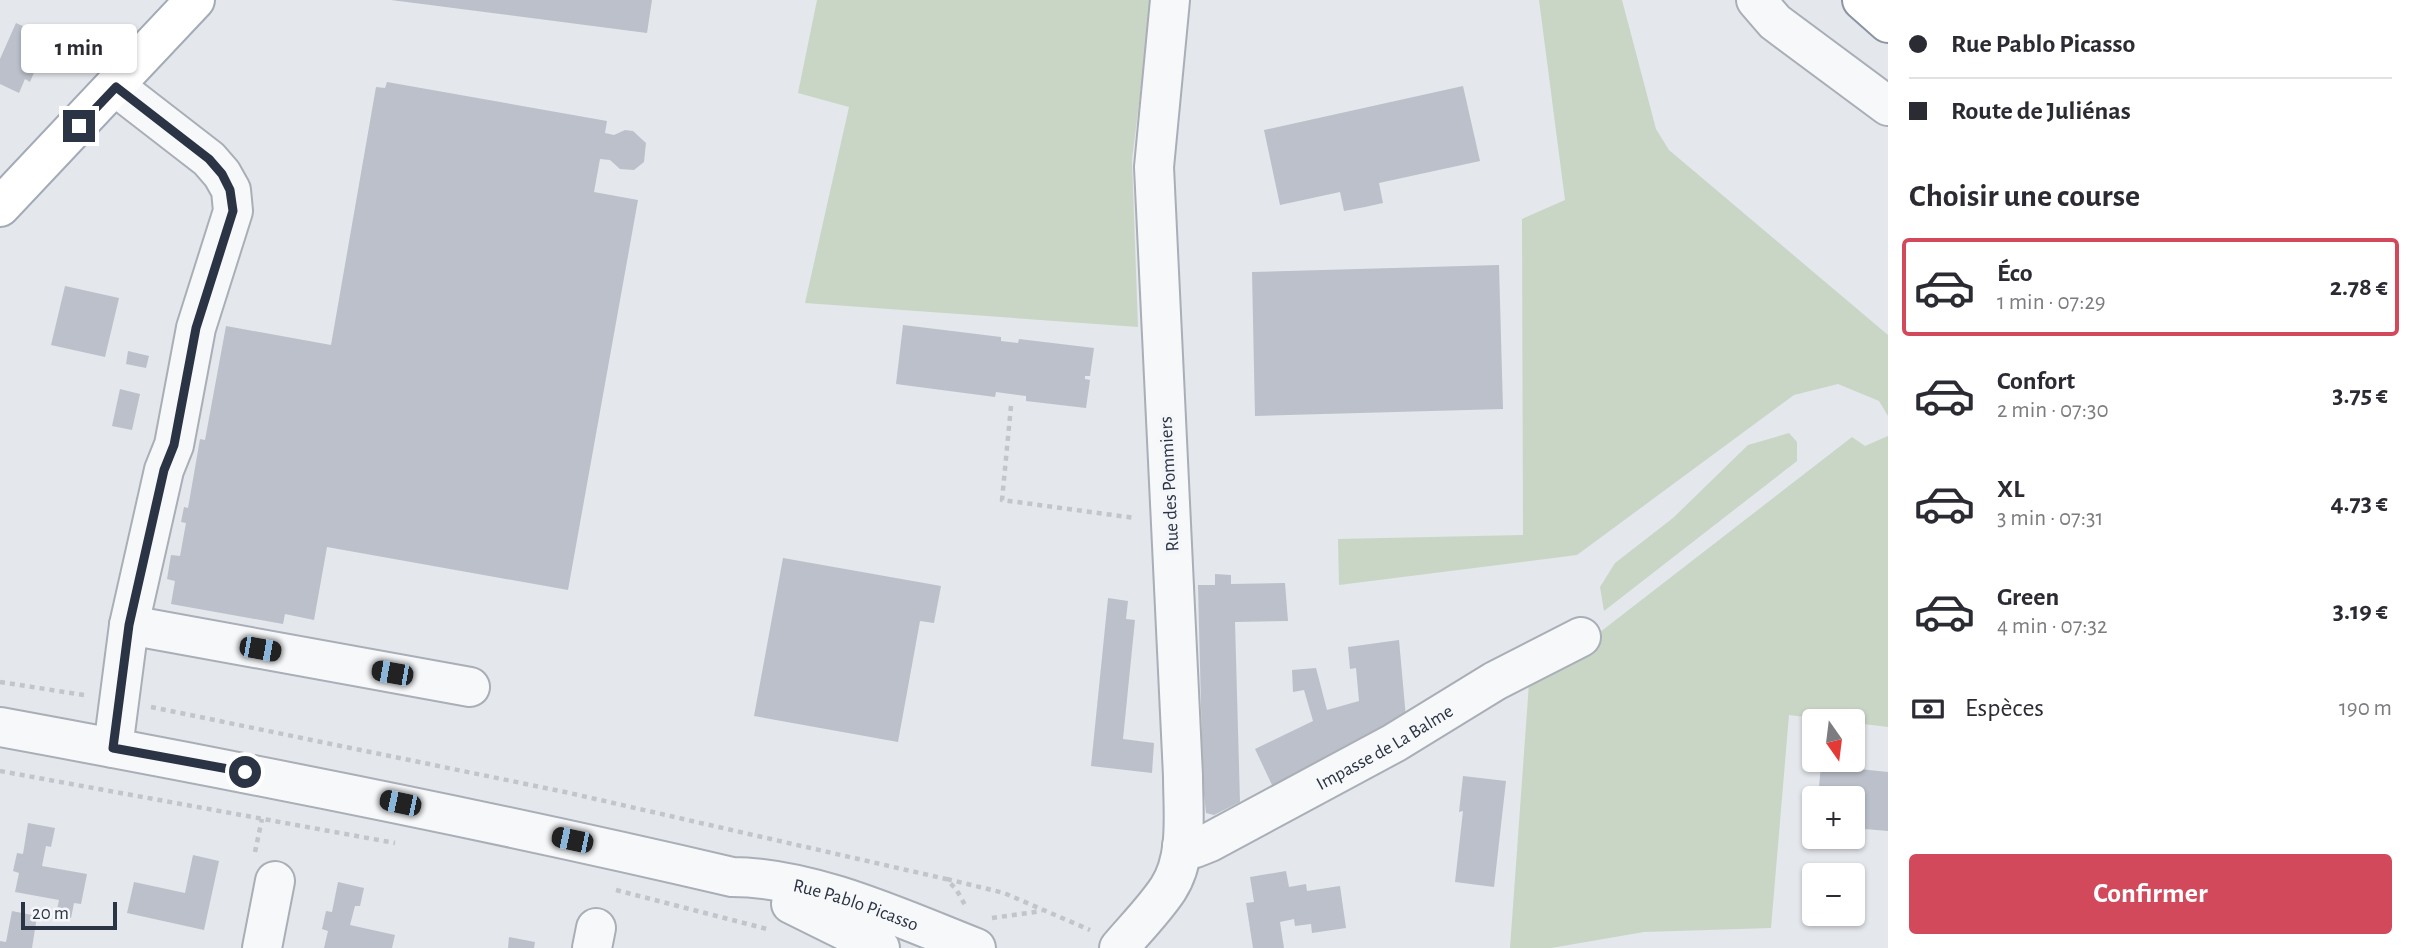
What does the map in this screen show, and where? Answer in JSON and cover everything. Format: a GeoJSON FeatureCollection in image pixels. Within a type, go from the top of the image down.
{"type":"FeatureCollection","features":[{"type":"Feature","properties":{"kind":"main road"},"geometry":{"type":"LineString","coordinates":[[0,207],[116,87],[195,0]]}},
{"type":"Feature","properties":{"kind":"main road"},"geometry":{"type":"LineString","coordinates":[[1862,0],[1888,23]]}},
{"type":"Feature","properties":{"kind":"street","name":"Rue des Pommiers"},"geometry":{"type":"LineString","coordinates":[[1107,940],[1168,889],[1177,870],[1182,846],[1183,776],[1153,167],[1170,0]]}},
{"type":"Feature","properties":{"kind":"street"},"geometry":{"type":"LineString","coordinates":[[1756,0],[1775,22],[1888,106]]}},
{"type":"Feature","properties":{"kind":"street"},"geometry":{"type":"LineString","coordinates":[[113,748],[129,625],[164,470],[174,445],[196,328],[233,211],[230,190],[222,174],[209,159],[116,87]]}},
{"type":"Feature","properties":{"kind":"street"},"geometry":{"type":"LineString","coordinates":[[129,625],[470,687]]}},
{"type":"Feature","properties":{"kind":"street","name":"Impasse de La Balme"},"geometry":{"type":"LineString","coordinates":[[1182,846],[1195,848],[1210,842],[1394,743],[1495,681],[1581,637]]}},
{"type":"Feature","properties":{"kind":"street","name":"Rue Pablo Picasso"},"geometry":{"type":"LineString","coordinates":[[0,727],[503,825],[732,877],[763,877],[975,928]]}},
{"type":"Feature","properties":{"kind":"street","name":"Rue Pablo Picasso"},"geometry":{"type":"LineString","coordinates":[[732,877],[880,948]]}},
{"type":"Feature","properties":{"kind":"street"},"geometry":{"type":"LineString","coordinates":[[262,948],[275,881]]}},
{"type":"Feature","properties":{"kind":"path"},"geometry":{"type":"LineString","coordinates":[[1011,405],[1002,500],[1146,521]]}},
{"type":"Feature","properties":{"kind":"path"},"geometry":{"type":"LineString","coordinates":[[0,682],[120,701],[565,792],[946,879],[1004,893],[1107,940]]}},
{"type":"Feature","properties":{"kind":"path"},"geometry":{"type":"LineString","coordinates":[[0,771],[408,845]]}},
{"type":"Feature","properties":{"kind":"path"},"geometry":{"type":"LineString","coordinates":[[946,879],[962,898],[975,928],[1005,914],[1043,911]]}},
{"type":"Feature","properties":{"kind":"path"},"geometry":{"type":"LineString","coordinates":[[607,888],[777,933]]}},
{"type":"Feature","properties":{"kind":"green space"},"geometry":{"type":"Polygon","coordinates":[[[817,0],[1152,0],[1132,160],[1138,327],[805,303],[849,107],[798,93],[817,0]]]}},
{"type":"Feature","properties":{"kind":"green space"},"geometry":{"type":"Polygon","coordinates":[[[1539,0],[1622,0],[1656,129],[1669,150],[1888,335],[1888,416],[1879,401],[1838,384],[1794,395],[1577,555],[1339,585],[1338,539],[1523,535],[1522,219],[1565,200],[1539,0]]]}},
{"type":"Feature","properties":{"kind":"green space"},"geometry":{"type":"Polygon","coordinates":[[[1789,433],[1797,442],[1797,461],[1604,611],[1600,587],[1615,563],[1673,518],[1748,445],[1789,433]]]}},
{"type":"Feature","properties":{"kind":"green space"},"geometry":{"type":"Polygon","coordinates":[[[1888,436],[1888,727],[1866,724],[1866,709],[1802,709],[1802,717],[1789,715],[1771,928],[1644,932],[1551,948],[1510,948],[1529,683],[1595,636],[1852,437],[1865,446],[1888,436]]]}},
{"type":"Feature","properties":{"kind":"building"},"geometry":{"type":"Polygon","coordinates":[[[391,0],[652,0],[647,33],[391,0]]]}},
{"type":"Feature","properties":{"kind":"building"},"geometry":{"type":"Polygon","coordinates":[[[16,23],[49,38],[30,82],[25,79],[19,93],[0,84],[0,59],[16,23]]]}},
{"type":"Feature","properties":{"kind":"building"},"geometry":{"type":"Polygon","coordinates":[[[387,82],[607,121],[605,133],[614,135],[625,130],[633,131],[646,143],[644,162],[634,170],[620,169],[610,160],[600,159],[594,192],[638,200],[568,590],[327,547],[314,620],[285,614],[283,624],[171,604],[175,581],[167,579],[171,555],[180,556],[186,523],[181,522],[184,507],[188,508],[200,439],[205,440],[226,326],[331,345],[376,87],[385,88],[387,82]]]}},
{"type":"Feature","properties":{"kind":"building"},"geometry":{"type":"Polygon","coordinates":[[[1463,86],[1480,161],[1379,183],[1383,203],[1365,207],[1344,211],[1340,192],[1280,205],[1264,130],[1463,86]]]}},
{"type":"Feature","properties":{"kind":"building"},"geometry":{"type":"Polygon","coordinates":[[[1499,265],[1503,409],[1255,416],[1252,272],[1499,265]]]}},
{"type":"Feature","properties":{"kind":"building"},"geometry":{"type":"Polygon","coordinates":[[[65,286],[119,298],[105,357],[51,345],[65,286]]]}},
{"type":"Feature","properties":{"kind":"building"},"geometry":{"type":"Polygon","coordinates":[[[903,325],[1001,337],[1001,341],[1018,343],[1019,339],[1094,348],[1090,376],[1085,376],[1085,379],[1090,380],[1086,408],[1026,401],[1026,396],[996,392],[995,397],[896,384],[903,325]]]}},
{"type":"Feature","properties":{"kind":"building"},"geometry":{"type":"Polygon","coordinates":[[[128,351],[149,356],[146,368],[126,364],[128,351]]]}},
{"type":"Feature","properties":{"kind":"building"},"geometry":{"type":"Polygon","coordinates":[[[120,389],[140,394],[132,430],[112,426],[120,389]]]}},
{"type":"Feature","properties":{"kind":"building"},"geometry":{"type":"Polygon","coordinates":[[[783,558],[941,586],[934,623],[920,621],[898,742],[754,716],[783,558]]]}},
{"type":"Feature","properties":{"kind":"building"},"geometry":{"type":"Polygon","coordinates":[[[1215,574],[1231,575],[1231,584],[1285,583],[1288,621],[1235,622],[1240,802],[1214,815],[1206,813],[1203,786],[1198,585],[1215,585],[1215,574]]]}},
{"type":"Feature","properties":{"kind":"building"},"geometry":{"type":"Polygon","coordinates":[[[1108,598],[1128,601],[1126,619],[1135,620],[1123,739],[1154,743],[1152,773],[1091,766],[1108,598]]]}},
{"type":"Feature","properties":{"kind":"building"},"geometry":{"type":"Polygon","coordinates":[[[1399,640],[1406,718],[1273,787],[1255,749],[1313,721],[1304,690],[1293,692],[1292,670],[1316,668],[1327,710],[1359,701],[1356,668],[1350,669],[1348,647],[1399,640]]]}},
{"type":"Feature","properties":{"kind":"building"},"geometry":{"type":"Polygon","coordinates":[[[1866,770],[1888,772],[1888,831],[1865,829],[1865,786],[1819,786],[1820,772],[1866,772],[1866,770]]]}},
{"type":"Feature","properties":{"kind":"building"},"geometry":{"type":"Polygon","coordinates":[[[1463,776],[1506,781],[1494,887],[1455,882],[1463,811],[1459,812],[1463,776]]]}},
{"type":"Feature","properties":{"kind":"building"},"geometry":{"type":"Polygon","coordinates":[[[28,823],[55,828],[51,847],[46,846],[42,866],[87,874],[81,904],[74,903],[71,918],[56,915],[59,900],[15,892],[19,873],[13,871],[17,853],[23,854],[28,823]]]}},
{"type":"Feature","properties":{"kind":"building"},"geometry":{"type":"Polygon","coordinates":[[[193,855],[219,861],[204,930],[127,913],[134,882],[185,893],[193,855]]]}},
{"type":"Feature","properties":{"kind":"building"},"geometry":{"type":"Polygon","coordinates":[[[1286,871],[1289,887],[1306,884],[1307,891],[1340,886],[1346,928],[1312,933],[1311,924],[1295,926],[1294,919],[1280,922],[1284,948],[1253,948],[1246,903],[1254,902],[1250,877],[1286,871]]]}},
{"type":"Feature","properties":{"kind":"building"},"geometry":{"type":"Polygon","coordinates":[[[338,882],[364,888],[360,906],[355,906],[350,925],[395,935],[392,948],[324,948],[328,931],[322,929],[326,911],[332,912],[338,882]]]}},
{"type":"Feature","properties":{"kind":"building"},"geometry":{"type":"Polygon","coordinates":[[[12,911],[37,916],[32,948],[0,948],[0,941],[6,942],[12,911]]]}},
{"type":"Feature","properties":{"kind":"building"},"geometry":{"type":"Polygon","coordinates":[[[509,937],[535,942],[534,948],[508,948],[509,937]]]}},
{"type":"Feature","properties":{"kind":"route"},"geometry":{"type":"LineString","coordinates":[[79,126],[116,87],[209,159],[222,174],[230,190],[233,211],[196,328],[174,445],[164,470],[129,625],[113,748],[245,772]]}}]}
